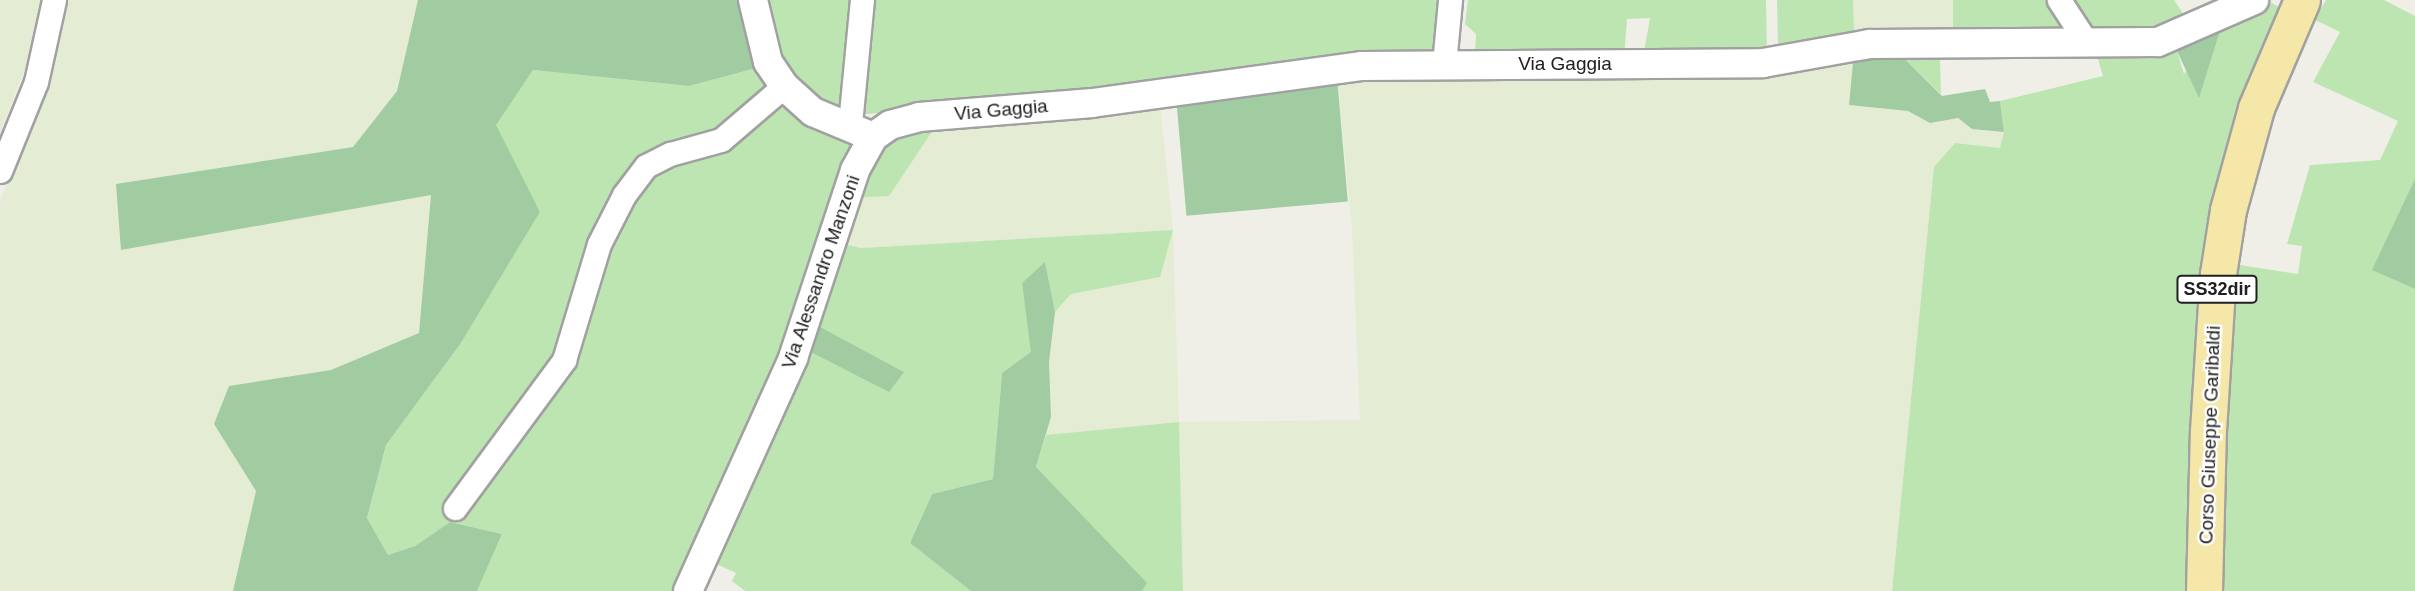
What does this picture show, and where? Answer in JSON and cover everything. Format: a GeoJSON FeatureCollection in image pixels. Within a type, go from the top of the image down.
{"type":"FeatureCollection","features":[{"type":"Feature","properties":{"kind":"main road","name":"Corso Giuseppe Garibaldi"},"geometry":{"type":"LineString","coordinates":[[2204,591],[2207,431],[2226,222],[2256,108],[2302,0]]}},
{"type":"Feature","properties":{"kind":"street"},"geometry":{"type":"LineString","coordinates":[[0,172],[36,82],[54,0]]}},
{"type":"Feature","properties":{"kind":"street"},"geometry":{"type":"LineString","coordinates":[[753,0],[768,62],[784,86],[813,112],[861,130],[862,0]]}},
{"type":"Feature","properties":{"kind":"street"},"geometry":{"type":"LineString","coordinates":[[1444,64],[1450,0]]}},
{"type":"Feature","properties":{"kind":"street"},"geometry":{"type":"LineString","coordinates":[[2059,0],[2087,43]]}},
{"type":"Feature","properties":{"kind":"street","name":"Via Gaggia"},"geometry":{"type":"LineString","coordinates":[[861,130],[919,117],[1092,103],[1362,66],[1763,63],[1870,44],[2158,42],[2254,0]]}},
{"type":"Feature","properties":{"kind":"street"},"geometry":{"type":"LineString","coordinates":[[455,508],[564,360],[599,244],[624,195],[646,166],[721,139],[784,86]]}},
{"type":"Feature","properties":{"kind":"street","name":"Via Alessandro Manzoni"},"geometry":{"type":"LineString","coordinates":[[688,591],[779,393],[839,212],[861,130]]}},
{"type":"Feature","properties":{"kind":"green space"},"geometry":{"type":"Polygon","coordinates":[[[0,0],[42,0],[42,25],[0,133],[0,0]]]}},
{"type":"Feature","properties":{"kind":"green space"},"geometry":{"type":"Polygon","coordinates":[[[61,0],[418,0],[397,91],[353,147],[116,184],[122,250],[431,194],[419,333],[331,370],[229,386],[214,424],[256,491],[233,591],[0,591],[0,202],[52,60],[61,0]]]}},
{"type":"Feature","properties":{"kind":"green space"},"geometry":{"type":"Polygon","coordinates":[[[418,0],[749,0],[764,66],[689,86],[533,70],[496,125],[540,212],[461,343],[386,445],[367,518],[388,555],[415,546],[450,522],[502,534],[477,591],[233,591],[256,491],[214,424],[229,386],[331,370],[419,333],[431,195],[121,250],[116,184],[353,147],[397,91],[418,0]]]}},
{"type":"Feature","properties":{"kind":"green space"},"geometry":{"type":"Polygon","coordinates":[[[758,0],[1440,0],[1435,56],[859,115],[824,106],[777,62],[758,0]]]}},
{"type":"Feature","properties":{"kind":"green space"},"geometry":{"type":"Polygon","coordinates":[[[1468,0],[1766,0],[1767,49],[1644,52],[1650,18],[1627,19],[1624,58],[1475,54],[1476,34],[1465,24],[1468,0]]]}},
{"type":"Feature","properties":{"kind":"green space"},"geometry":{"type":"Polygon","coordinates":[[[1777,0],[1853,0],[1854,34],[1778,48],[1777,0]]]}},
{"type":"Feature","properties":{"kind":"green space"},"geometry":{"type":"Polygon","coordinates":[[[1853,0],[1953,0],[1953,34],[1853,34],[1853,0]]]}},
{"type":"Feature","properties":{"kind":"green space"},"geometry":{"type":"Polygon","coordinates":[[[1953,0],[2051,0],[2067,28],[2061,34],[1953,32],[1953,0]]]}},
{"type":"Feature","properties":{"kind":"green space"},"geometry":{"type":"Polygon","coordinates":[[[2069,0],[2174,0],[2190,24],[2168,32],[2095,33],[2069,0]]]}},
{"type":"Feature","properties":{"kind":"green space"},"geometry":{"type":"Polygon","coordinates":[[[2326,0],[2384,0],[2415,16],[2415,180],[2373,270],[2415,289],[2415,591],[2223,591],[2221,364],[2233,264],[2298,274],[2302,246],[2287,244],[2310,165],[2380,160],[2398,121],[2313,82],[2340,32],[2315,20],[2326,0]]]}},
{"type":"Feature","properties":{"kind":"green space"},"geometry":{"type":"Polygon","coordinates":[[[2268,1],[2283,9],[2248,85],[2194,591],[1892,591],[1934,167],[1955,143],[2000,148],[2004,132],[2000,101],[2103,76],[2096,53],[2144,58],[2177,51],[2184,74],[2222,24],[2268,1]]]}},
{"type":"Feature","properties":{"kind":"green space"},"geometry":{"type":"Polygon","coordinates":[[[2222,24],[2199,98],[2177,51],[2222,24]]]}},
{"type":"Feature","properties":{"kind":"green space"},"geometry":{"type":"Polygon","coordinates":[[[1993,49],[1940,60],[1941,94],[1899,53],[1993,49]]]}},
{"type":"Feature","properties":{"kind":"green space"},"geometry":{"type":"Polygon","coordinates":[[[1854,52],[1849,105],[1908,111],[1930,123],[1958,118],[1972,129],[2004,132],[2000,148],[1955,143],[1934,168],[1892,591],[1183,591],[1179,422],[1360,420],[1352,229],[1337,78],[1854,52]]]}},
{"type":"Feature","properties":{"kind":"green space"},"geometry":{"type":"Polygon","coordinates":[[[1854,52],[1899,53],[1942,96],[1985,89],[1990,102],[2000,101],[2004,132],[1972,129],[1958,118],[1930,123],[1908,111],[1849,105],[1854,52]]]}},
{"type":"Feature","properties":{"kind":"green space"},"geometry":{"type":"Polygon","coordinates":[[[764,66],[780,86],[718,137],[644,165],[622,195],[597,244],[561,358],[455,505],[457,511],[565,363],[594,285],[602,246],[627,196],[648,169],[672,157],[724,142],[784,93],[811,117],[850,130],[850,159],[838,186],[790,352],[681,591],[477,591],[502,534],[450,522],[415,546],[388,555],[367,518],[386,445],[461,343],[540,212],[495,125],[533,70],[689,86],[764,66]]]}},
{"type":"Feature","properties":{"kind":"green space"},"geometry":{"type":"Polygon","coordinates":[[[1337,78],[1348,202],[1186,216],[1176,92],[1337,78]]]}},
{"type":"Feature","properties":{"kind":"green space"},"geometry":{"type":"Polygon","coordinates":[[[1160,104],[1173,230],[1179,422],[1046,435],[1051,417],[1049,362],[1055,312],[1071,294],[1159,277],[1172,230],[861,248],[836,242],[852,198],[937,124],[1160,104]]]}},
{"type":"Feature","properties":{"kind":"green space"},"geometry":{"type":"Polygon","coordinates":[[[937,124],[889,196],[852,198],[872,160],[887,143],[937,124]]]}},
{"type":"Feature","properties":{"kind":"green space"},"geometry":{"type":"Polygon","coordinates":[[[2415,179],[2415,289],[2372,270],[2415,179]]]}},
{"type":"Feature","properties":{"kind":"green space"},"geometry":{"type":"Polygon","coordinates":[[[1173,230],[1160,277],[1071,294],[1055,312],[1045,263],[1022,283],[1032,352],[1002,373],[993,479],[932,494],[910,543],[971,591],[745,591],[732,581],[736,573],[710,561],[805,349],[904,372],[813,323],[836,242],[861,248],[1173,230]]]}},
{"type":"Feature","properties":{"kind":"green space"},"geometry":{"type":"Polygon","coordinates":[[[1045,262],[1055,312],[1049,362],[1051,417],[1036,467],[1147,583],[1142,591],[971,591],[910,543],[932,494],[993,479],[1002,373],[1031,352],[1022,283],[1045,262]]]}},
{"type":"Feature","properties":{"kind":"green space"},"geometry":{"type":"Polygon","coordinates":[[[813,323],[904,372],[889,392],[805,349],[813,323]]]}},
{"type":"Feature","properties":{"kind":"green space"},"geometry":{"type":"Polygon","coordinates":[[[1179,422],[1183,591],[1142,591],[1146,583],[1036,467],[1046,435],[1179,422]]]}}]}
